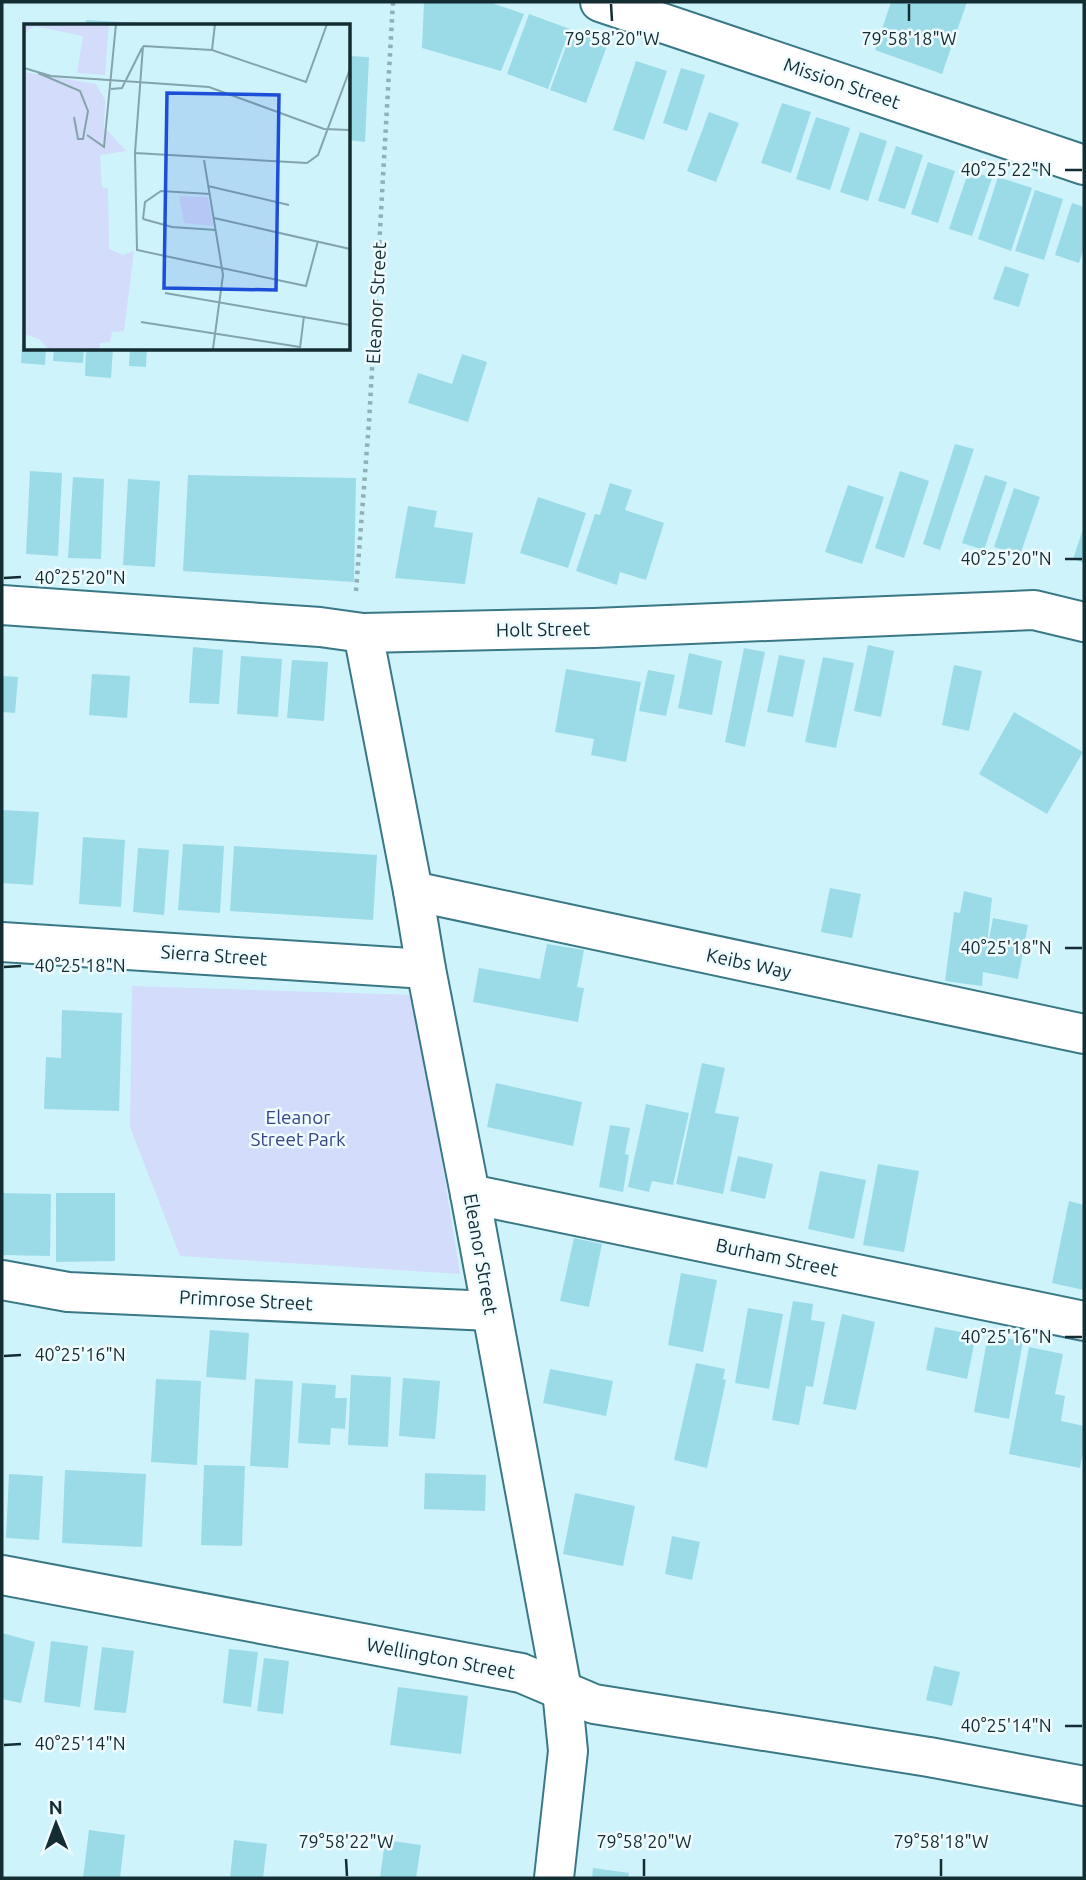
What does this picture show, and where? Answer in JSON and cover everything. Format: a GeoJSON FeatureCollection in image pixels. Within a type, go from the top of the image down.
{"type":"FeatureCollection","features":[{"type":"Feature","properties":{"kind":"street","name":"Mission Street"},"geometry":{"type":"LineString","coordinates":[[600,2],[1084,165]]}},
{"type":"Feature","properties":{"kind":"street","name":"Holt Street"},"geometry":{"type":"LineString","coordinates":[[2,605],[320,627],[363,633],[593,628],[1034,610],[1084,622]]}},
{"type":"Feature","properties":{"kind":"street","name":"Eleanor Street"},"geometry":{"type":"LineString","coordinates":[[363,633],[414,891],[426,969],[562,1690],[568,1751],[554,1878]]}},
{"type":"Feature","properties":{"kind":"street","name":"Keibs Way"},"geometry":{"type":"LineString","coordinates":[[414,891],[1084,1034]]}},
{"type":"Feature","properties":{"kind":"street","name":"Sierra Street"},"geometry":{"type":"LineString","coordinates":[[2,942],[426,969]]}},
{"type":"Feature","properties":{"kind":"street","name":"Burham Street"},"geometry":{"type":"LineString","coordinates":[[470,1194],[1084,1321]]}},
{"type":"Feature","properties":{"kind":"street","name":"Primrose Street"},"geometry":{"type":"LineString","coordinates":[[2,1280],[68,1292],[491,1311]]}},
{"type":"Feature","properties":{"kind":"street","name":"Wellington Street"},"geometry":{"type":"LineString","coordinates":[[2,1575],[521,1673],[594,1704],[929,1757],[1084,1786]]}},
{"type":"Feature","properties":{"kind":"path","name":"Eleanor Street"},"geometry":{"type":"LineString","coordinates":[[355,596],[370,409],[393,2]]}},
{"type":"Feature","properties":{"kind":"green space","name":"Eleanor Street Park"},"geometry":{"type":"Polygon","coordinates":[[[132,986],[415,995],[460,1274],[180,1256],[130,1127],[132,986]]]}},
{"type":"Feature","properties":{"kind":"building"},"geometry":{"type":"Polygon","coordinates":[[[424,2],[489,2],[524,14],[501,71],[422,48],[424,2]]]}},
{"type":"Feature","properties":{"kind":"building"},"geometry":{"type":"Polygon","coordinates":[[[891,2],[967,2],[942,74],[875,50],[891,2]]]}},
{"type":"Feature","properties":{"kind":"building"},"geometry":{"type":"Polygon","coordinates":[[[529,14],[570,29],[548,89],[507,74],[529,14]]]}},
{"type":"Feature","properties":{"kind":"building"},"geometry":{"type":"Polygon","coordinates":[[[86,20],[157,24],[85,24],[86,20]]]}},
{"type":"Feature","properties":{"kind":"building"},"geometry":{"type":"Polygon","coordinates":[[[572,30],[608,43],[586,103],[550,90],[572,30]]]}},
{"type":"Feature","properties":{"kind":"building"},"geometry":{"type":"Polygon","coordinates":[[[350,56],[369,57],[365,142],[350,140],[350,56]]]}},
{"type":"Feature","properties":{"kind":"building"},"geometry":{"type":"Polygon","coordinates":[[[636,61],[667,71],[644,140],[613,130],[636,61]]]}},
{"type":"Feature","properties":{"kind":"building"},"geometry":{"type":"Polygon","coordinates":[[[681,68],[705,75],[687,131],[663,123],[681,68]]]}},
{"type":"Feature","properties":{"kind":"building"},"geometry":{"type":"Polygon","coordinates":[[[782,103],[811,112],[791,173],[761,163],[782,103]]]}},
{"type":"Feature","properties":{"kind":"building"},"geometry":{"type":"Polygon","coordinates":[[[709,112],[739,123],[716,182],[687,171],[709,112]]]}},
{"type":"Feature","properties":{"kind":"building"},"geometry":{"type":"Polygon","coordinates":[[[816,117],[850,128],[830,190],[796,179],[816,117]]]}},
{"type":"Feature","properties":{"kind":"building"},"geometry":{"type":"Polygon","coordinates":[[[860,132],[887,141],[868,201],[840,192],[860,132]]]}},
{"type":"Feature","properties":{"kind":"building"},"geometry":{"type":"Polygon","coordinates":[[[896,146],[923,155],[905,209],[878,201],[896,146]]]}},
{"type":"Feature","properties":{"kind":"building"},"geometry":{"type":"Polygon","coordinates":[[[928,162],[955,171],[938,223],[911,214],[928,162]]]}},
{"type":"Feature","properties":{"kind":"building"},"geometry":{"type":"Polygon","coordinates":[[[969,170],[992,178],[972,236],[949,229],[969,170]]]}},
{"type":"Feature","properties":{"kind":"building"},"geometry":{"type":"Polygon","coordinates":[[[998,177],[1032,188],[1011,251],[978,239],[998,177]]]}},
{"type":"Feature","properties":{"kind":"building"},"geometry":{"type":"Polygon","coordinates":[[[1035,190],[1063,199],[1044,260],[1015,251],[1035,190]]]}},
{"type":"Feature","properties":{"kind":"building"},"geometry":{"type":"Polygon","coordinates":[[[1072,203],[1084,207],[1084,248],[1079,263],[1055,255],[1072,203]]]}},
{"type":"Feature","properties":{"kind":"building"},"geometry":{"type":"Polygon","coordinates":[[[1005,266],[1029,274],[1019,307],[993,299],[1005,266]]]}},
{"type":"Feature","properties":{"kind":"building"},"geometry":{"type":"Polygon","coordinates":[[[24,304],[24,350],[46,350],[45,365],[21,363],[24,304]]]}},
{"type":"Feature","properties":{"kind":"building"},"geometry":{"type":"Polygon","coordinates":[[[54,350],[84,350],[83,363],[53,361],[54,350]]]}},
{"type":"Feature","properties":{"kind":"building"},"geometry":{"type":"Polygon","coordinates":[[[86,350],[113,350],[111,378],[85,376],[86,350]]]}},
{"type":"Feature","properties":{"kind":"building"},"geometry":{"type":"Polygon","coordinates":[[[130,350],[147,350],[146,367],[129,366],[130,350]]]}},
{"type":"Feature","properties":{"kind":"building"},"geometry":{"type":"Polygon","coordinates":[[[462,354],[487,362],[468,422],[408,403],[418,373],[452,384],[462,354]]]}},
{"type":"Feature","properties":{"kind":"building"},"geometry":{"type":"Polygon","coordinates":[[[955,444],[974,449],[940,550],[923,544],[955,444]]]}},
{"type":"Feature","properties":{"kind":"building"},"geometry":{"type":"Polygon","coordinates":[[[30,471],[62,473],[58,556],[26,554],[30,471]]]}},
{"type":"Feature","properties":{"kind":"building"},"geometry":{"type":"Polygon","coordinates":[[[900,471],[929,481],[904,558],[875,548],[900,471]]]}},
{"type":"Feature","properties":{"kind":"building"},"geometry":{"type":"Polygon","coordinates":[[[188,475],[356,478],[354,582],[183,571],[188,475]]]}},
{"type":"Feature","properties":{"kind":"building"},"geometry":{"type":"Polygon","coordinates":[[[985,475],[1007,482],[984,550],[962,543],[985,475]]]}},
{"type":"Feature","properties":{"kind":"building"},"geometry":{"type":"Polygon","coordinates":[[[73,477],[104,479],[101,559],[68,558],[73,477]]]}},
{"type":"Feature","properties":{"kind":"building"},"geometry":{"type":"Polygon","coordinates":[[[128,479],[160,481],[155,567],[123,565],[128,479]]]}},
{"type":"Feature","properties":{"kind":"building"},"geometry":{"type":"Polygon","coordinates":[[[610,483],[632,490],[625,510],[664,523],[646,580],[620,572],[617,585],[576,571],[595,514],[600,515],[610,483]]]}},
{"type":"Feature","properties":{"kind":"building"},"geometry":{"type":"Polygon","coordinates":[[[848,485],[884,497],[862,564],[825,552],[848,485]]]}},
{"type":"Feature","properties":{"kind":"building"},"geometry":{"type":"Polygon","coordinates":[[[1014,488],[1040,497],[1020,555],[994,547],[1014,488]]]}},
{"type":"Feature","properties":{"kind":"building"},"geometry":{"type":"Polygon","coordinates":[[[538,497],[586,513],[568,568],[520,553],[538,497]]]}},
{"type":"Feature","properties":{"kind":"building"},"geometry":{"type":"Polygon","coordinates":[[[408,506],[437,511],[434,527],[473,533],[465,584],[395,578],[408,506]]]}},
{"type":"Feature","properties":{"kind":"building"},"geometry":{"type":"Polygon","coordinates":[[[1084,526],[1084,563],[1073,559],[1084,526]]]}},
{"type":"Feature","properties":{"kind":"building"},"geometry":{"type":"Polygon","coordinates":[[[868,645],[894,651],[881,717],[854,711],[868,645]]]}},
{"type":"Feature","properties":{"kind":"building"},"geometry":{"type":"Polygon","coordinates":[[[193,647],[223,650],[219,704],[189,703],[193,647]]]}},
{"type":"Feature","properties":{"kind":"building"},"geometry":{"type":"Polygon","coordinates":[[[744,648],[765,652],[745,747],[725,742],[744,648]]]}},
{"type":"Feature","properties":{"kind":"building"},"geometry":{"type":"Polygon","coordinates":[[[689,653],[722,661],[712,715],[678,708],[689,653]]]}},
{"type":"Feature","properties":{"kind":"building"},"geometry":{"type":"Polygon","coordinates":[[[779,655],[805,660],[793,717],[767,712],[779,655]]]}},
{"type":"Feature","properties":{"kind":"building"},"geometry":{"type":"Polygon","coordinates":[[[241,656],[282,659],[278,717],[237,714],[241,656]]]}},
{"type":"Feature","properties":{"kind":"building"},"geometry":{"type":"Polygon","coordinates":[[[823,657],[854,663],[836,748],[805,742],[823,657]]]}},
{"type":"Feature","properties":{"kind":"building"},"geometry":{"type":"Polygon","coordinates":[[[292,660],[328,662],[324,721],[287,718],[292,660]]]}},
{"type":"Feature","properties":{"kind":"building"},"geometry":{"type":"Polygon","coordinates":[[[954,665],[982,671],[969,731],[942,725],[954,665]]]}},
{"type":"Feature","properties":{"kind":"building"},"geometry":{"type":"Polygon","coordinates":[[[566,669],[641,682],[626,762],[591,755],[594,739],[555,732],[566,669]]]}},
{"type":"Feature","properties":{"kind":"building"},"geometry":{"type":"Polygon","coordinates":[[[648,670],[675,675],[666,716],[639,711],[648,670]]]}},
{"type":"Feature","properties":{"kind":"building"},"geometry":{"type":"Polygon","coordinates":[[[92,674],[130,676],[127,718],[89,715],[92,674]]]}},
{"type":"Feature","properties":{"kind":"building"},"geometry":{"type":"Polygon","coordinates":[[[2,676],[18,677],[15,713],[2,712],[2,676]]]}},
{"type":"Feature","properties":{"kind":"building"},"geometry":{"type":"Polygon","coordinates":[[[1014,712],[1083,752],[1047,814],[979,774],[1014,712]]]}},
{"type":"Feature","properties":{"kind":"building"},"geometry":{"type":"Polygon","coordinates":[[[2,810],[39,812],[33,885],[2,883],[2,810]]]}},
{"type":"Feature","properties":{"kind":"building"},"geometry":{"type":"Polygon","coordinates":[[[83,837],[125,840],[121,907],[79,904],[83,837]]]}},
{"type":"Feature","properties":{"kind":"building"},"geometry":{"type":"Polygon","coordinates":[[[183,844],[224,846],[220,913],[178,910],[183,844]]]}},
{"type":"Feature","properties":{"kind":"building"},"geometry":{"type":"Polygon","coordinates":[[[234,846],[377,855],[373,920],[230,911],[234,846]]]}},
{"type":"Feature","properties":{"kind":"building"},"geometry":{"type":"Polygon","coordinates":[[[138,848],[169,850],[164,915],[133,912],[138,848]]]}},
{"type":"Feature","properties":{"kind":"building"},"geometry":{"type":"Polygon","coordinates":[[[830,888],[861,894],[852,938],[821,932],[830,888]]]}},
{"type":"Feature","properties":{"kind":"building"},"geometry":{"type":"Polygon","coordinates":[[[964,891],[992,898],[986,955],[993,918],[1028,925],[1018,979],[983,972],[982,986],[945,981],[954,912],[960,913],[964,891]]]}},
{"type":"Feature","properties":{"kind":"building"},"geometry":{"type":"Polygon","coordinates":[[[547,944],[584,950],[577,987],[584,988],[578,1022],[473,1002],[479,968],[540,979],[547,944]]]}},
{"type":"Feature","properties":{"kind":"building"},"geometry":{"type":"Polygon","coordinates":[[[62,1010],[122,1013],[119,1111],[44,1109],[46,1057],[61,1058],[62,1010]]]}},
{"type":"Feature","properties":{"kind":"building"},"geometry":{"type":"Polygon","coordinates":[[[702,1063],[725,1068],[715,1113],[739,1117],[723,1194],[676,1184],[702,1063]]]}},
{"type":"Feature","properties":{"kind":"building"},"geometry":{"type":"Polygon","coordinates":[[[496,1083],[582,1102],[573,1146],[487,1127],[496,1083]]]}},
{"type":"Feature","properties":{"kind":"building"},"geometry":{"type":"Polygon","coordinates":[[[646,1104],[689,1113],[673,1185],[652,1181],[649,1192],[628,1187],[646,1104]]]}},
{"type":"Feature","properties":{"kind":"building"},"geometry":{"type":"Polygon","coordinates":[[[610,1125],[630,1128],[625,1154],[629,1155],[623,1192],[599,1187],[610,1125]]]}},
{"type":"Feature","properties":{"kind":"building"},"geometry":{"type":"Polygon","coordinates":[[[738,1156],[773,1164],[765,1199],[730,1191],[738,1156]]]}},
{"type":"Feature","properties":{"kind":"building"},"geometry":{"type":"Polygon","coordinates":[[[878,1164],[919,1171],[904,1252],[863,1245],[878,1164]]]}},
{"type":"Feature","properties":{"kind":"building"},"geometry":{"type":"Polygon","coordinates":[[[820,1171],[866,1180],[854,1239],[808,1229],[820,1171]]]}},
{"type":"Feature","properties":{"kind":"building"},"geometry":{"type":"Polygon","coordinates":[[[2,1193],[51,1194],[50,1256],[2,1255],[2,1193]]]}},
{"type":"Feature","properties":{"kind":"building"},"geometry":{"type":"Polygon","coordinates":[[[56,1193],[115,1193],[115,1261],[56,1262],[56,1193]]]}},
{"type":"Feature","properties":{"kind":"building"},"geometry":{"type":"Polygon","coordinates":[[[1069,1201],[1084,1205],[1084,1290],[1052,1283],[1069,1201]]]}},
{"type":"Feature","properties":{"kind":"building"},"geometry":{"type":"Polygon","coordinates":[[[574,1238],[602,1244],[589,1307],[560,1301],[574,1238]]]}},
{"type":"Feature","properties":{"kind":"building"},"geometry":{"type":"Polygon","coordinates":[[[681,1273],[717,1280],[703,1352],[668,1345],[681,1273]]]}},
{"type":"Feature","properties":{"kind":"building"},"geometry":{"type":"Polygon","coordinates":[[[793,1301],[813,1304],[811,1320],[825,1322],[813,1387],[806,1386],[799,1425],[772,1420],[793,1301]]]}},
{"type":"Feature","properties":{"kind":"building"},"geometry":{"type":"Polygon","coordinates":[[[748,1308],[783,1314],[769,1389],[735,1383],[748,1308]]]}},
{"type":"Feature","properties":{"kind":"building"},"geometry":{"type":"Polygon","coordinates":[[[842,1314],[875,1322],[856,1410],[823,1404],[842,1314]]]}},
{"type":"Feature","properties":{"kind":"building"},"geometry":{"type":"Polygon","coordinates":[[[935,1327],[976,1335],[967,1379],[926,1370],[935,1327]]]}},
{"type":"Feature","properties":{"kind":"building"},"geometry":{"type":"Polygon","coordinates":[[[210,1330],[249,1333],[246,1380],[206,1377],[210,1330]]]}},
{"type":"Feature","properties":{"kind":"building"},"geometry":{"type":"Polygon","coordinates":[[[988,1335],[1023,1341],[1009,1419],[974,1412],[988,1335]]]}},
{"type":"Feature","properties":{"kind":"building"},"geometry":{"type":"Polygon","coordinates":[[[1029,1347],[1063,1354],[1055,1394],[1065,1396],[1061,1421],[1084,1426],[1080,1468],[1009,1454],[1029,1347]]]}},
{"type":"Feature","properties":{"kind":"building"},"geometry":{"type":"Polygon","coordinates":[[[696,1363],[725,1369],[723,1379],[726,1380],[707,1468],[674,1460],[696,1363]]]}},
{"type":"Feature","properties":{"kind":"building"},"geometry":{"type":"Polygon","coordinates":[[[550,1369],[613,1381],[606,1416],[543,1403],[550,1369]]]}},
{"type":"Feature","properties":{"kind":"building"},"geometry":{"type":"Polygon","coordinates":[[[351,1375],[391,1377],[388,1447],[348,1445],[351,1375]]]}},
{"type":"Feature","properties":{"kind":"building"},"geometry":{"type":"Polygon","coordinates":[[[403,1378],[440,1381],[435,1439],[399,1436],[403,1378]]]}},
{"type":"Feature","properties":{"kind":"building"},"geometry":{"type":"Polygon","coordinates":[[[156,1379],[201,1381],[197,1465],[151,1462],[156,1379]]]}},
{"type":"Feature","properties":{"kind":"building"},"geometry":{"type":"Polygon","coordinates":[[[255,1379],[293,1381],[288,1468],[250,1466],[255,1379]]]}},
{"type":"Feature","properties":{"kind":"building"},"geometry":{"type":"Polygon","coordinates":[[[302,1383],[336,1385],[335,1398],[347,1398],[345,1429],[331,1428],[330,1445],[298,1443],[302,1383]]]}},
{"type":"Feature","properties":{"kind":"building"},"geometry":{"type":"Polygon","coordinates":[[[204,1465],[245,1466],[242,1546],[201,1545],[204,1465]]]}},
{"type":"Feature","properties":{"kind":"building"},"geometry":{"type":"Polygon","coordinates":[[[65,1470],[146,1474],[142,1547],[62,1543],[65,1470]]]}},
{"type":"Feature","properties":{"kind":"building"},"geometry":{"type":"Polygon","coordinates":[[[425,1473],[486,1475],[485,1511],[424,1509],[425,1473]]]}},
{"type":"Feature","properties":{"kind":"building"},"geometry":{"type":"Polygon","coordinates":[[[9,1474],[43,1476],[39,1540],[6,1538],[9,1474]]]}},
{"type":"Feature","properties":{"kind":"building"},"geometry":{"type":"Polygon","coordinates":[[[575,1493],[635,1506],[623,1566],[563,1554],[575,1493]]]}},
{"type":"Feature","properties":{"kind":"building"},"geometry":{"type":"Polygon","coordinates":[[[672,1536],[700,1542],[692,1580],[665,1574],[672,1536]]]}},
{"type":"Feature","properties":{"kind":"building"},"geometry":{"type":"Polygon","coordinates":[[[2,1633],[35,1642],[21,1703],[2,1699],[2,1633]]]}},
{"type":"Feature","properties":{"kind":"building"},"geometry":{"type":"Polygon","coordinates":[[[51,1641],[88,1646],[80,1707],[44,1702],[51,1641]]]}},
{"type":"Feature","properties":{"kind":"building"},"geometry":{"type":"Polygon","coordinates":[[[102,1647],[134,1651],[126,1713],[94,1710],[102,1647]]]}},
{"type":"Feature","properties":{"kind":"building"},"geometry":{"type":"Polygon","coordinates":[[[229,1649],[258,1652],[251,1707],[223,1703],[229,1649]]]}},
{"type":"Feature","properties":{"kind":"building"},"geometry":{"type":"Polygon","coordinates":[[[264,1658],[289,1661],[283,1714],[257,1711],[264,1658]]]}},
{"type":"Feature","properties":{"kind":"building"},"geometry":{"type":"Polygon","coordinates":[[[934,1666],[960,1672],[952,1706],[926,1700],[934,1666]]]}},
{"type":"Feature","properties":{"kind":"building"},"geometry":{"type":"Polygon","coordinates":[[[398,1687],[468,1696],[461,1754],[390,1745],[398,1687]]]}},
{"type":"Feature","properties":{"kind":"building"},"geometry":{"type":"Polygon","coordinates":[[[89,1830],[125,1835],[120,1878],[83,1878],[89,1830]]]}},
{"type":"Feature","properties":{"kind":"building"},"geometry":{"type":"Polygon","coordinates":[[[234,1840],[267,1844],[263,1878],[230,1878],[234,1840]]]}},
{"type":"Feature","properties":{"kind":"building"},"geometry":{"type":"Polygon","coordinates":[[[385,1840],[421,1845],[416,1878],[380,1878],[385,1840]]]}},
{"type":"Feature","properties":{"kind":"building"},"geometry":{"type":"Polygon","coordinates":[[[593,1868],[629,1873],[628,1878],[592,1878],[593,1868]]]}}]}
